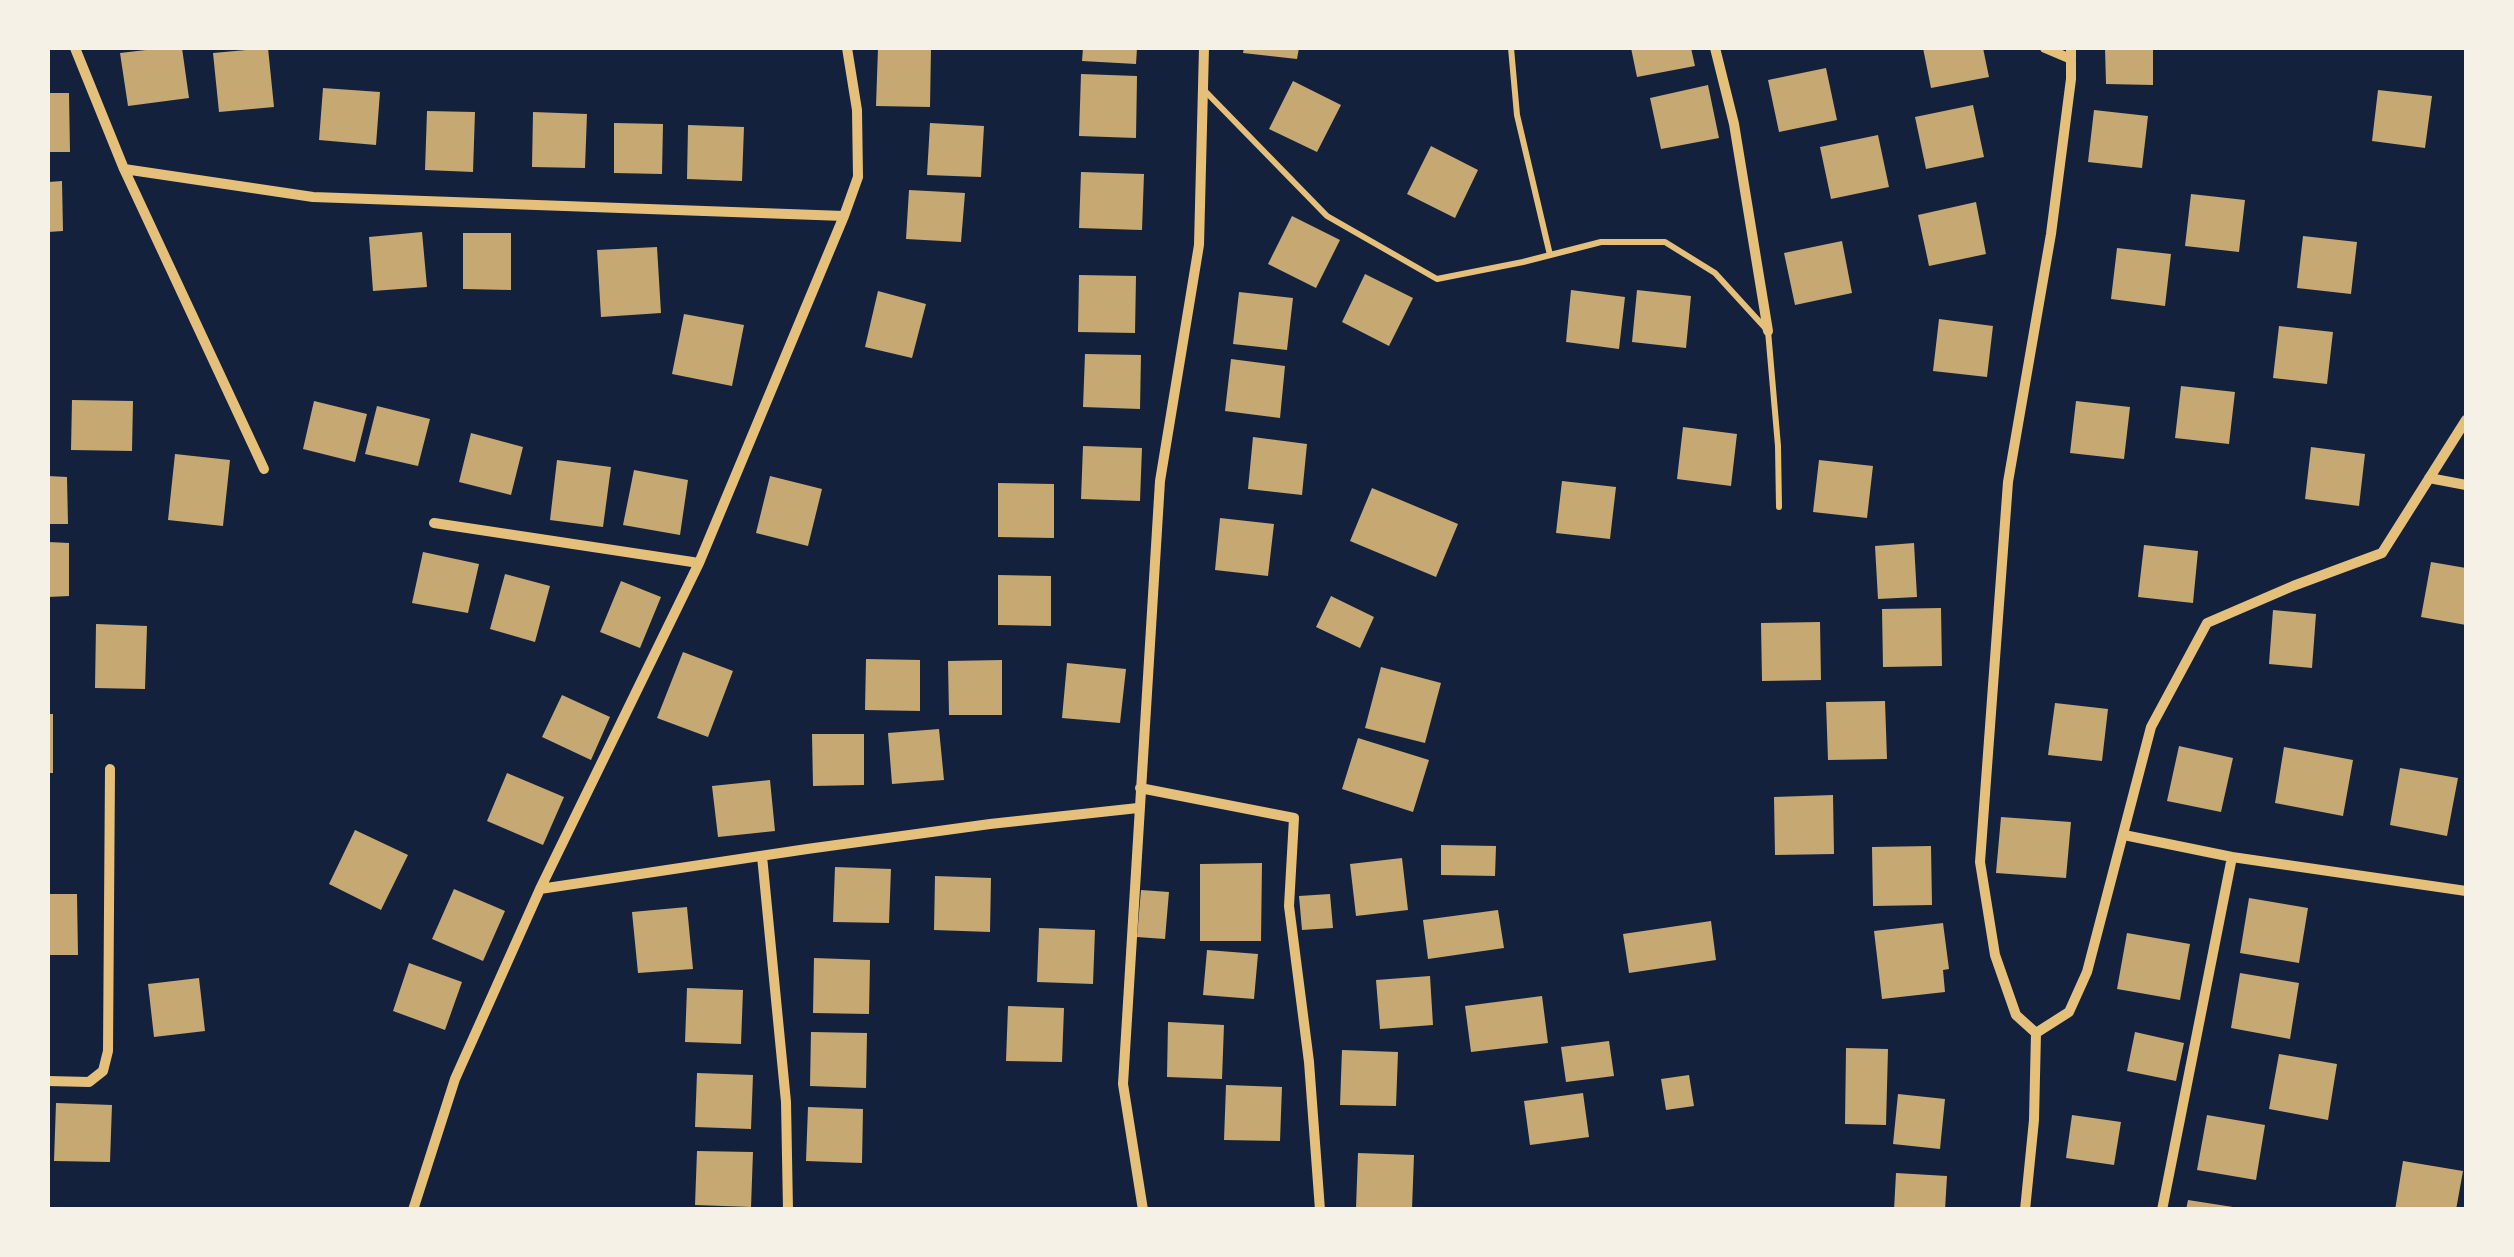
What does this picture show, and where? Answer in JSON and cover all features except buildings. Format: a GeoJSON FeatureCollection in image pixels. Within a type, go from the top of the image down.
{"type":"FeatureCollection","features":[{"type":"Feature","properties":{"kind":"street"},"geometry":{"type":"LineString","coordinates":[[76,48],[124,169],[264,468]]}},
{"type":"Feature","properties":{"kind":"street"},"geometry":{"type":"LineString","coordinates":[[412,1210],[455,1079],[540,890],[699,563],[844,216],[858,177],[857,110],[847,48]]}},
{"type":"Feature","properties":{"kind":"street"},"geometry":{"type":"LineString","coordinates":[[1143,1210],[1123,1084],[1160,481],[1199,245],[1204,48]]}},
{"type":"Feature","properties":{"kind":"street"},"geometry":{"type":"LineString","coordinates":[[1715,48],[1734,124],[1768,331]]}},
{"type":"Feature","properties":{"kind":"street"},"geometry":{"type":"LineString","coordinates":[[2036,1032],[2016,1015],[1995,955],[1980,862],[2008,482],[2051,234],[2071,78],[2071,53],[2045,48]]}},
{"type":"Feature","properties":{"kind":"street"},"geometry":{"type":"LineString","coordinates":[[124,169],[313,198],[844,216]]}},
{"type":"Feature","properties":{"kind":"street"},"geometry":{"type":"LineString","coordinates":[[2036,1032],[2069,1012],[2087,972],[2151,727],[2207,623],[2382,552],[2466,420]]}},
{"type":"Feature","properties":{"kind":"street"},"geometry":{"type":"LineString","coordinates":[[2429,478],[2466,485]]}},
{"type":"Feature","properties":{"kind":"street"},"geometry":{"type":"LineString","coordinates":[[434,523],[699,563]]}},
{"type":"Feature","properties":{"kind":"street"},"geometry":{"type":"LineString","coordinates":[[48,1081],[88,1082],[103,1071],[108,1051],[110,769]]}},
{"type":"Feature","properties":{"kind":"street"},"geometry":{"type":"LineString","coordinates":[[1140,788],[1294,818],[1289,906],[1309,1062],[1320,1210]]}},
{"type":"Feature","properties":{"kind":"street"},"geometry":{"type":"LineString","coordinates":[[540,890],[990,824],[1138,808]]}},
{"type":"Feature","properties":{"kind":"street"},"geometry":{"type":"LineString","coordinates":[[2124,836],[2232,857],[2466,891]]}},
{"type":"Feature","properties":{"kind":"street"},"geometry":{"type":"LineString","coordinates":[[762,856],[786,1102],[788,1210]]}},
{"type":"Feature","properties":{"kind":"street"},"geometry":{"type":"LineString","coordinates":[[2162,1210],[2232,857]]}},
{"type":"Feature","properties":{"kind":"street"},"geometry":{"type":"LineString","coordinates":[[2025,1210],[2034,1120],[2036,1032]]}},
{"type":"Feature","properties":{"kind":"lane"},"geometry":{"type":"LineString","coordinates":[[1511,48],[1517,115],[1550,255]]}},
{"type":"Feature","properties":{"kind":"lane"},"geometry":{"type":"LineString","coordinates":[[1204,89],[1327,216],[1437,280],[1600,242],[1665,242],[1715,272],[1768,331],[1778,446],[1778,507]]}}]}
